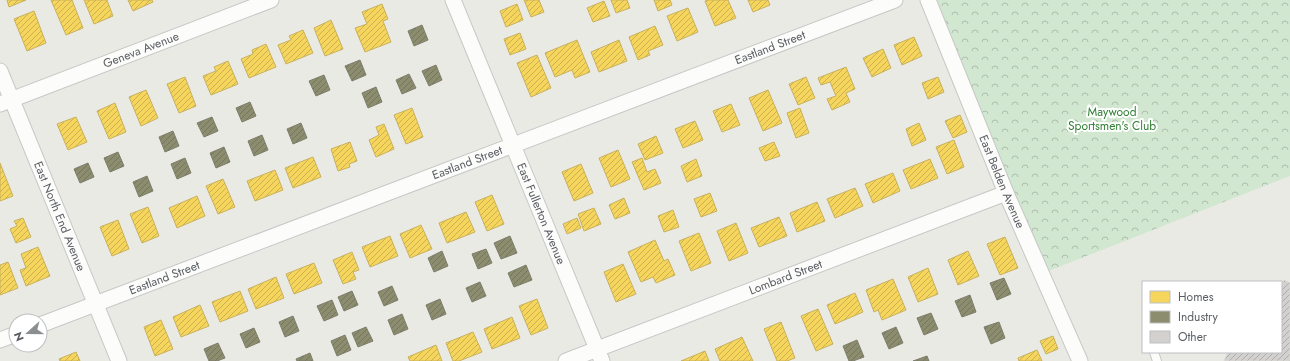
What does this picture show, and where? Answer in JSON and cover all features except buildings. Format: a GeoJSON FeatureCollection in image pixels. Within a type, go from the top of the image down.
{"type":"FeatureCollection","features":[{"type":"Feature","properties":{"kind":"street","name":"Geneva Avenue"},"geometry":{"type":"LineString","coordinates":[[6,102],[271,0]]}},
{"type":"Feature","properties":{"kind":"street","name":"East Fullerton Avenue"},"geometry":{"type":"LineString","coordinates":[[453,0],[600,355]]}},
{"type":"Feature","properties":{"kind":"street","name":"Eastland Street"},"geometry":{"type":"LineString","coordinates":[[48,322],[895,0]]}},
{"type":"Feature","properties":{"kind":"street","name":"East Belden Avenue"},"geometry":{"type":"LineString","coordinates":[[928,0],[1006,193],[1080,361]]}},
{"type":"Feature","properties":{"kind":"street","name":"East North End Avenue"},"geometry":{"type":"LineString","coordinates":[[0,71],[6,102],[119,361]]}},
{"type":"Feature","properties":{"kind":"street","name":"Lombard Street"},"geometry":{"type":"LineString","coordinates":[[566,361],[600,355],[1006,193]]}},
{"type":"Feature","properties":{"kind":"green space","name":"Maywood Sportsmen's Club"},"geometry":{"type":"Polygon","coordinates":[[[935,0],[1290,0],[1290,176],[1046,272],[935,0]]]}}]}
